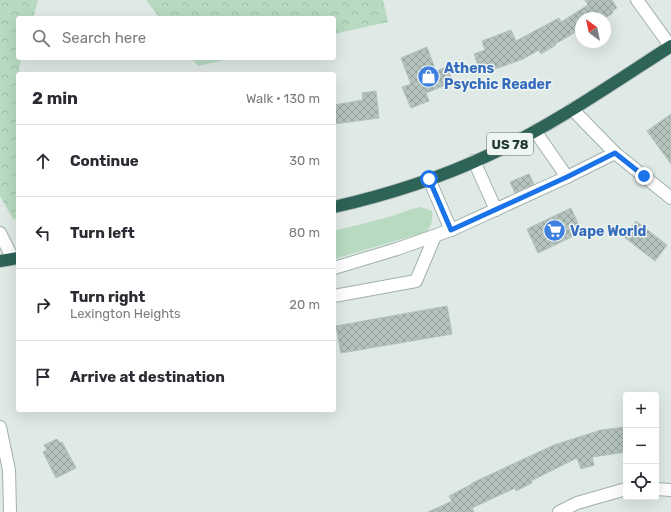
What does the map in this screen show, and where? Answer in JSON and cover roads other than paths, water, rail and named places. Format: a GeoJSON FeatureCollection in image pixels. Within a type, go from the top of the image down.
{"type":"FeatureCollection","features":[{"type":"Feature","properties":{"kind":"highway","name":"US 78"},"geometry":{"type":"LineString","coordinates":[[336,207],[371,198],[429,179],[490,155],[572,109],[671,46]]}},
{"type":"Feature","properties":{"kind":"highway"},"geometry":{"type":"LineString","coordinates":[[0,261],[15,259]]}},
{"type":"Feature","properties":{"kind":"street"},"geometry":{"type":"LineString","coordinates":[[638,0],[671,46]]}},
{"type":"Feature","properties":{"kind":"street"},"geometry":{"type":"LineString","coordinates":[[572,109],[615,153],[671,198]]}},
{"type":"Feature","properties":{"kind":"street"},"geometry":{"type":"LineString","coordinates":[[535,130],[567,177]]}},
{"type":"Feature","properties":{"kind":"street"},"geometry":{"type":"LineString","coordinates":[[336,267],[451,230],[567,177],[615,153]]}},
{"type":"Feature","properties":{"kind":"street"},"geometry":{"type":"LineString","coordinates":[[474,162],[496,210]]}},
{"type":"Feature","properties":{"kind":"street"},"geometry":{"type":"LineString","coordinates":[[429,179],[451,230]]}},
{"type":"Feature","properties":{"kind":"street"},"geometry":{"type":"LineString","coordinates":[[0,233],[15,259]]}},
{"type":"Feature","properties":{"kind":"street"},"geometry":{"type":"LineString","coordinates":[[336,296],[416,281],[435,236]]}},
{"type":"Feature","properties":{"kind":"street"},"geometry":{"type":"LineString","coordinates":[[0,427],[9,470],[10,512]]}},
{"type":"Feature","properties":{"kind":"street"},"geometry":{"type":"LineString","coordinates":[[659,489],[671,490]]}},
{"type":"Feature","properties":{"kind":"street"},"geometry":{"type":"LineString","coordinates":[[558,512],[577,503],[623,490]]}},
{"type":"Feature","properties":{"kind":"place","name":"Athens Psychic Reader"},"geometry":{"type":"Point","coordinates":[429,76]}},
{"type":"Feature","properties":{"kind":"place","name":"Vape World"},"geometry":{"type":"Point","coordinates":[555,231]}}]}
